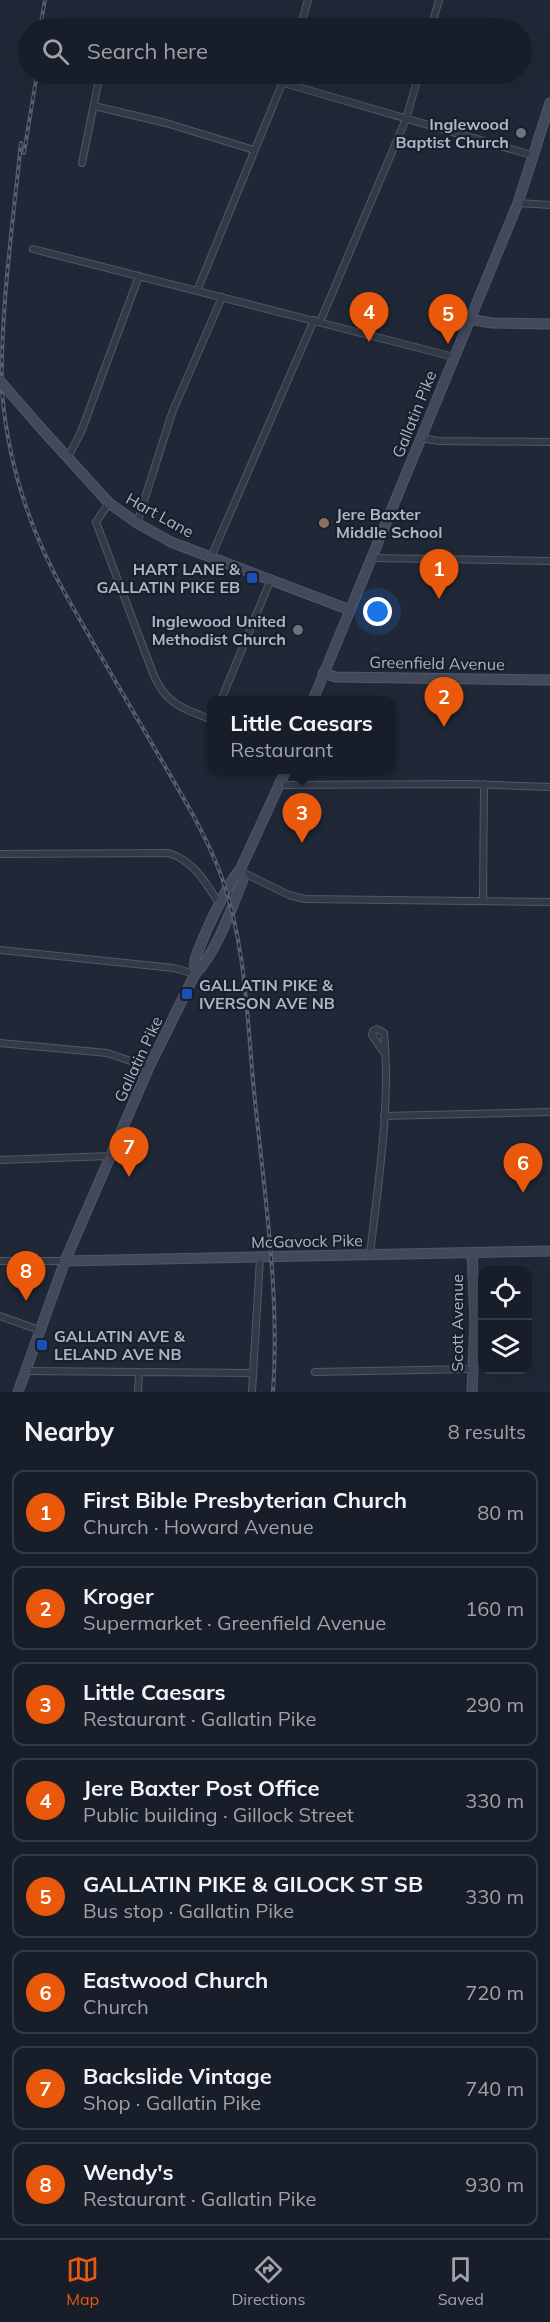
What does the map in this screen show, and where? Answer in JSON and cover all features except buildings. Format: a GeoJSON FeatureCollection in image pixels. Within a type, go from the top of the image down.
{"type":"FeatureCollection","features":[{"type":"Feature","properties":{"kind":"main road","name":"Gallatin Pike"},"geometry":{"type":"LineString","coordinates":[[315,696],[518,203],[550,103]]}},
{"type":"Feature","properties":{"kind":"main road"},"geometry":{"type":"LineString","coordinates":[[470,320],[492,323],[550,324]]}},
{"type":"Feature","properties":{"kind":"main road","name":"Hart Lane"},"geometry":{"type":"LineString","coordinates":[[0,381],[109,503],[138,523],[171,542],[350,610]]}},
{"type":"Feature","properties":{"kind":"main road","name":"Greenfield Avenue"},"geometry":{"type":"LineString","coordinates":[[323,674],[550,680]]}},
{"type":"Feature","properties":{"kind":"main road","name":"Gallatin Pike"},"geometry":{"type":"LineString","coordinates":[[195,974],[194,962],[284,774]]}},
{"type":"Feature","properties":{"kind":"main road","name":"Gallatin Pike"},"geometry":{"type":"LineString","coordinates":[[18,1392],[65,1261],[149,1067],[195,974],[204,964],[230,911],[243,880],[240,870]]}},
{"type":"Feature","properties":{"kind":"main road","name":"McGavock Pike"},"geometry":{"type":"LineString","coordinates":[[65,1261],[550,1251]]}},
{"type":"Feature","properties":{"kind":"main road","name":"Scott Avenue"},"geometry":{"type":"LineString","coordinates":[[472,1253],[475,1321],[472,1392]]}},
{"type":"Feature","properties":{"kind":"street"},"geometry":{"type":"LineString","coordinates":[[303,18],[308,0]]}},
{"type":"Feature","properties":{"kind":"street"},"geometry":{"type":"LineString","coordinates":[[434,18],[439,0]]}},
{"type":"Feature","properties":{"kind":"street"},"geometry":{"type":"LineString","coordinates":[[81,163],[98,84]]}},
{"type":"Feature","properties":{"kind":"street"},"geometry":{"type":"LineString","coordinates":[[197,291],[254,150],[284,84]]}},
{"type":"Feature","properties":{"kind":"street"},"geometry":{"type":"LineString","coordinates":[[287,84],[534,156]]}},
{"type":"Feature","properties":{"kind":"street"},"geometry":{"type":"LineString","coordinates":[[211,557],[406,119],[416,84]]}},
{"type":"Feature","properties":{"kind":"street"},"geometry":{"type":"LineString","coordinates":[[93,106],[166,123],[254,150]]}},
{"type":"Feature","properties":{"kind":"street"},"geometry":{"type":"LineString","coordinates":[[518,203],[550,205]]}},
{"type":"Feature","properties":{"kind":"street"},"geometry":{"type":"LineString","coordinates":[[33,249],[454,357]]}},
{"type":"Feature","properties":{"kind":"street"},"geometry":{"type":"LineString","coordinates":[[68,457],[81,432],[139,276]]}},
{"type":"Feature","properties":{"kind":"street"},"geometry":{"type":"LineString","coordinates":[[138,523],[172,413],[222,297]]}},
{"type":"Feature","properties":{"kind":"street"},"geometry":{"type":"LineString","coordinates":[[422,438],[439,441],[550,442]]}},
{"type":"Feature","properties":{"kind":"street"},"geometry":{"type":"LineString","coordinates":[[109,503],[96,522],[153,676],[161,692],[169,700],[207,718]]}},
{"type":"Feature","properties":{"kind":"street"},"geometry":{"type":"LineString","coordinates":[[371,558],[550,561]]}},
{"type":"Feature","properties":{"kind":"street"},"geometry":{"type":"LineString","coordinates":[[223,696],[271,579]]}},
{"type":"Feature","properties":{"kind":"street"},"geometry":{"type":"LineString","coordinates":[[279,785],[484,784],[550,787]]}},
{"type":"Feature","properties":{"kind":"street"},"geometry":{"type":"LineString","coordinates":[[483,901],[484,784]]}},
{"type":"Feature","properties":{"kind":"street"},"geometry":{"type":"LineString","coordinates":[[0,854],[170,853],[181,857],[200,872],[220,905]]}},
{"type":"Feature","properties":{"kind":"street"},"geometry":{"type":"LineString","coordinates":[[240,870],[289,895],[305,898],[550,902]]}},
{"type":"Feature","properties":{"kind":"street"},"geometry":{"type":"LineString","coordinates":[[0,950],[174,968],[195,974]]}},
{"type":"Feature","properties":{"kind":"street"},"geometry":{"type":"LineString","coordinates":[[0,1043],[107,1053],[149,1067]]}},
{"type":"Feature","properties":{"kind":"street"},"geometry":{"type":"LineString","coordinates":[[370,1255],[384,1116],[385,1054]]}},
{"type":"Feature","properties":{"kind":"street"},"geometry":{"type":"LineString","coordinates":[[384,1116],[550,1112]]}},
{"type":"Feature","properties":{"kind":"street"},"geometry":{"type":"LineString","coordinates":[[0,1160],[111,1156]]}},
{"type":"Feature","properties":{"kind":"street"},"geometry":{"type":"LineString","coordinates":[[252,1392],[260,1258]]}},
{"type":"Feature","properties":{"kind":"street"},"geometry":{"type":"LineString","coordinates":[[0,1261],[65,1261]]}},
{"type":"Feature","properties":{"kind":"street"},"geometry":{"type":"LineString","coordinates":[[0,1316],[39,1330]]}},
{"type":"Feature","properties":{"kind":"street"},"geometry":{"type":"LineString","coordinates":[[315,1372],[472,1369]]}},
{"type":"Feature","properties":{"kind":"street"},"geometry":{"type":"LineString","coordinates":[[25,1371],[253,1373]]}},
{"type":"Feature","properties":{"kind":"street"},"geometry":{"type":"LineString","coordinates":[[138,1392],[139,1372]]}},
{"type":"Feature","properties":{"kind":"railway"},"geometry":{"type":"LineString","coordinates":[[42,18],[45,0]]}},
{"type":"Feature","properties":{"kind":"railway"},"geometry":{"type":"LineString","coordinates":[[24,153],[35,84]]}},
{"type":"Feature","properties":{"kind":"railway"},"geometry":{"type":"LineString","coordinates":[[21,143],[3,331],[2,392],[10,446],[23,498],[42,549],[90,638],[195,818],[216,862],[230,904],[241,957],[270,1242],[275,1354],[273,1392]]}},
{"type":"Feature","properties":{"kind":"place","name":"Inglewood Baptist Church"},"geometry":{"type":"Point","coordinates":[521,133]}},
{"type":"Feature","properties":{"kind":"place","name":"Jere Baxter Post Office"},"geometry":{"type":"Point","coordinates":[369,342]}},
{"type":"Feature","properties":{"kind":"place","name":"GALLATIN PIKE & GILOCK ST SB"},"geometry":{"type":"Point","coordinates":[448,344]}},
{"type":"Feature","properties":{"kind":"place","name":"Jere Baxter Middle School"},"geometry":{"type":"Point","coordinates":[324,523]}},
{"type":"Feature","properties":{"kind":"place","name":"HART LANE & GALLATIN PIKE EB"},"geometry":{"type":"Point","coordinates":[252,578]}},
{"type":"Feature","properties":{"kind":"place","name":"First Bible Presbyterian Church"},"geometry":{"type":"Point","coordinates":[439,599]}},
{"type":"Feature","properties":{"kind":"place","name":"Inglewood United Methodist Church"},"geometry":{"type":"Point","coordinates":[298,630]}},
{"type":"Feature","properties":{"kind":"place","name":"Kroger"},"geometry":{"type":"Point","coordinates":[444,727]}},
{"type":"Feature","properties":{"kind":"place","name":"Little Caesars"},"geometry":{"type":"Point","coordinates":[302,843]}},
{"type":"Feature","properties":{"kind":"place","name":"GALLATIN PIKE & IVERSON AVE NB"},"geometry":{"type":"Point","coordinates":[187,994]}},
{"type":"Feature","properties":{"kind":"place","name":"Backslide Vintage"},"geometry":{"type":"Point","coordinates":[129,1177]}},
{"type":"Feature","properties":{"kind":"place","name":"Eastwood Church"},"geometry":{"type":"Point","coordinates":[523,1193]}},
{"type":"Feature","properties":{"kind":"place","name":"Wendy's"},"geometry":{"type":"Point","coordinates":[26,1301]}},
{"type":"Feature","properties":{"kind":"place","name":"GALLATIN AVE & LELAND AVE NB"},"geometry":{"type":"Point","coordinates":[42,1345]}}]}
